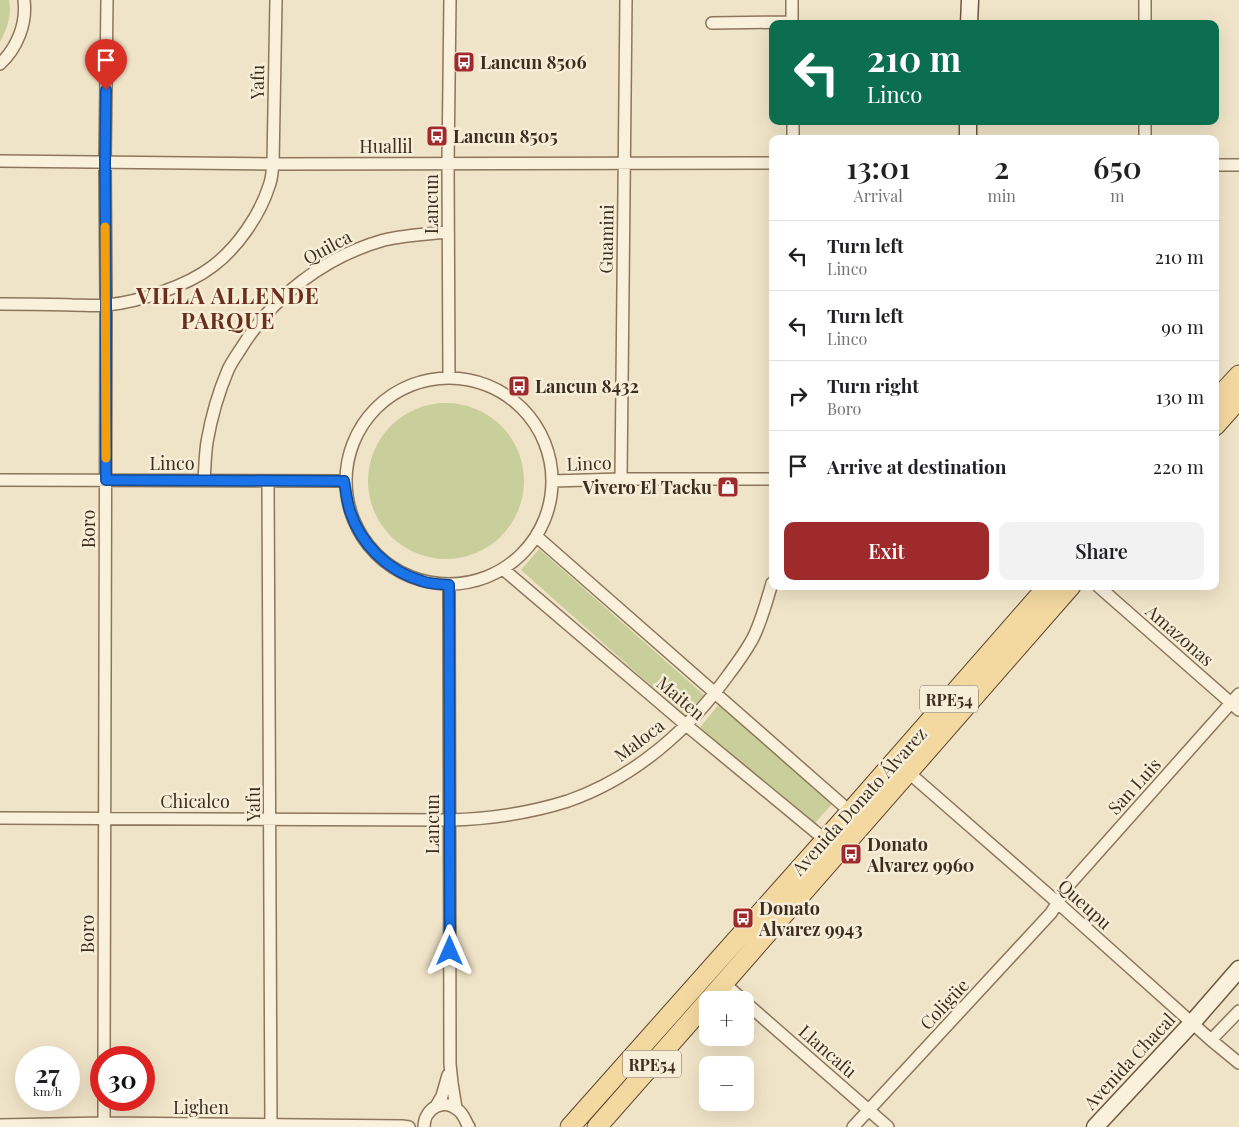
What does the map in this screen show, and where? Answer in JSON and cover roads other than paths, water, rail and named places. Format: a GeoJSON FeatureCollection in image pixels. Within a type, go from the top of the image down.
{"type":"FeatureCollection","features":[{"type":"Feature","properties":{"kind":"main road"},"geometry":{"type":"LineString","coordinates":[[969,20],[970,0]]}},
{"type":"Feature","properties":{"kind":"main road"},"geometry":{"type":"LineString","coordinates":[[1219,417],[1239,374]]}},
{"type":"Feature","properties":{"kind":"main road","name":"Avenida Donato Álvarez"},"geometry":{"type":"LineString","coordinates":[[570,1127],[857,817],[1045,590]]}},
{"type":"Feature","properties":{"kind":"main road","name":"Avenida Donato Álvarez"},"geometry":{"type":"LineString","coordinates":[[857,817],[908,772],[1067,590]]}},
{"type":"Feature","properties":{"kind":"main road","name":"Avenida Donato Álvarez"},"geometry":{"type":"LineString","coordinates":[[717,991],[831,846]]}},
{"type":"Feature","properties":{"kind":"main road","name":"Avenida Chacal"},"geometry":{"type":"LineString","coordinates":[[1095,1127],[1192,1023],[1239,969]]}},
{"type":"Feature","properties":{"kind":"main road","name":"Avenida Donato Álvarez"},"geometry":{"type":"LineString","coordinates":[[597,1127],[699,1011]]}},
{"type":"Feature","properties":{"kind":"street"},"geometry":{"type":"LineString","coordinates":[[0,64],[12,50],[18,39],[24,16],[24,0]]}},
{"type":"Feature","properties":{"kind":"street","name":"Boro"},"geometry":{"type":"LineString","coordinates":[[104,1046],[105,162],[107,0]]}},
{"type":"Feature","properties":{"kind":"street","name":"Yafu"},"geometry":{"type":"LineString","coordinates":[[0,304],[106,305],[129,301],[156,294],[185,283],[213,266],[233,246],[253,220],[270,184],[273,164],[276,0]]}},
{"type":"Feature","properties":{"kind":"street","name":"Lancun"},"geometry":{"type":"LineString","coordinates":[[449,378],[448,163],[450,0]]}},
{"type":"Feature","properties":{"kind":"street","name":"Guamini"},"geometry":{"type":"LineString","coordinates":[[621,479],[626,0]]}},
{"type":"Feature","properties":{"kind":"street"},"geometry":{"type":"LineString","coordinates":[[792,0],[792,20]]}},
{"type":"Feature","properties":{"kind":"street"},"geometry":{"type":"LineString","coordinates":[[1145,0],[1145,20]]}},
{"type":"Feature","properties":{"kind":"street"},"geometry":{"type":"LineString","coordinates":[[712,24],[769,23]]}},
{"type":"Feature","properties":{"kind":"street","name":"Huallil"},"geometry":{"type":"LineString","coordinates":[[0,161],[273,164],[769,163]]}},
{"type":"Feature","properties":{"kind":"street"},"geometry":{"type":"LineString","coordinates":[[1219,165],[1239,165]]}},
{"type":"Feature","properties":{"kind":"street","name":"Quilca"},"geometry":{"type":"LineString","coordinates":[[204,480],[207,443],[212,419],[228,369],[250,333],[276,303],[296,285],[326,265],[352,252],[384,240],[407,235],[448,232]]}},
{"type":"Feature","properties":{"kind":"street","name":"Linco"},"geometry":{"type":"LineString","coordinates":[[449,378],[472,380],[494,388],[514,401],[530,418],[542,438],[550,460],[552,481],[550,502],[544,520],[536,536],[522,555],[503,569],[486,578],[468,583],[449,585],[423,581],[398,571],[377,556],[361,535],[350,511],[344,481],[348,457],[358,431],[374,409],[396,392],[405,388],[422,381],[449,378]]}},
{"type":"Feature","properties":{"kind":"street","name":"Linco"},"geometry":{"type":"LineString","coordinates":[[552,481],[769,479]]}},
{"type":"Feature","properties":{"kind":"street","name":"Linco"},"geometry":{"type":"LineString","coordinates":[[0,480],[344,481]]}},
{"type":"Feature","properties":{"kind":"street","name":"Yafu"},"geometry":{"type":"LineString","coordinates":[[268,481],[272,1126]]}},
{"type":"Feature","properties":{"kind":"street","name":"Maiten"},"geometry":{"type":"LineString","coordinates":[[536,536],[857,817]]}},
{"type":"Feature","properties":{"kind":"street","name":"Maiten"},"geometry":{"type":"LineString","coordinates":[[503,569],[831,846]]}},
{"type":"Feature","properties":{"kind":"street","name":"Lancun"},"geometry":{"type":"LineString","coordinates":[[449,585],[450,1064],[456,1108],[460,1111],[467,1125]]}},
{"type":"Feature","properties":{"kind":"street","name":"Maloca"},"geometry":{"type":"LineString","coordinates":[[449,820],[492,817],[534,810],[568,801],[619,777],[652,755],[686,725],[715,694],[745,653],[763,614],[770,590]]}},
{"type":"Feature","properties":{"kind":"street","name":"Amazonas"},"geometry":{"type":"LineString","coordinates":[[1103,590],[1236,702]]}},
{"type":"Feature","properties":{"kind":"street","name":"San Luis"},"geometry":{"type":"LineString","coordinates":[[1058,903],[1068,886],[1236,702]]}},
{"type":"Feature","properties":{"kind":"street","name":"Queupu"},"geometry":{"type":"LineString","coordinates":[[908,772],[1239,1063]]}},
{"type":"Feature","properties":{"kind":"street","name":"Chicalco"},"geometry":{"type":"LineString","coordinates":[[0,818],[449,820]]}},
{"type":"Feature","properties":{"kind":"street","name":"Coligüe"},"geometry":{"type":"LineString","coordinates":[[854,1127],[1051,913],[1058,903]]}},
{"type":"Feature","properties":{"kind":"street","name":"Llancafu"},"geometry":{"type":"LineString","coordinates":[[724,983],[733,991]]}},
{"type":"Feature","properties":{"kind":"street","name":"Llancafu"},"geometry":{"type":"LineString","coordinates":[[754,1010],[888,1127]]}},
{"type":"Feature","properties":{"kind":"street"},"geometry":{"type":"LineString","coordinates":[[1211,1040],[1239,1011]]}},
{"type":"Feature","properties":{"kind":"street","name":"Lancun"},"geometry":{"type":"LineString","coordinates":[[424,1127],[424,1119],[442,1096],[450,1064]]}},
{"type":"Feature","properties":{"kind":"street"},"geometry":{"type":"LineString","coordinates":[[432,1110],[442,1104],[456,1108]]}},
{"type":"Feature","properties":{"kind":"street","name":"Lighen"},"geometry":{"type":"LineString","coordinates":[[0,1125],[406,1126],[432,1110]]}},
{"type":"Feature","properties":{"kind":"street"},"geometry":{"type":"LineString","coordinates":[[104,1111],[104,1125]]}},
{"type":"Feature","properties":{"kind":"place","name":"Lancun 8506"},"geometry":{"type":"Point","coordinates":[464,62]}},
{"type":"Feature","properties":{"kind":"place","name":"Lancun 8505"},"geometry":{"type":"Point","coordinates":[437,136]}},
{"type":"Feature","properties":{"kind":"place","name":"Lancun 8432"},"geometry":{"type":"Point","coordinates":[519,386]}},
{"type":"Feature","properties":{"kind":"place","name":"Vivero El Tacku"},"geometry":{"type":"Point","coordinates":[728,487]}},
{"type":"Feature","properties":{"kind":"place","name":"Donato Alvarez 9960"},"geometry":{"type":"Point","coordinates":[851,854]}},
{"type":"Feature","properties":{"kind":"place","name":"Donato Alvarez 9943"},"geometry":{"type":"Point","coordinates":[743,918]}},
{"type":"Feature","properties":{"kind":"district","name":"VILLA ALLENDE PARQUE"},"geometry":{"type":"Point","coordinates":[228,308]}}]}
